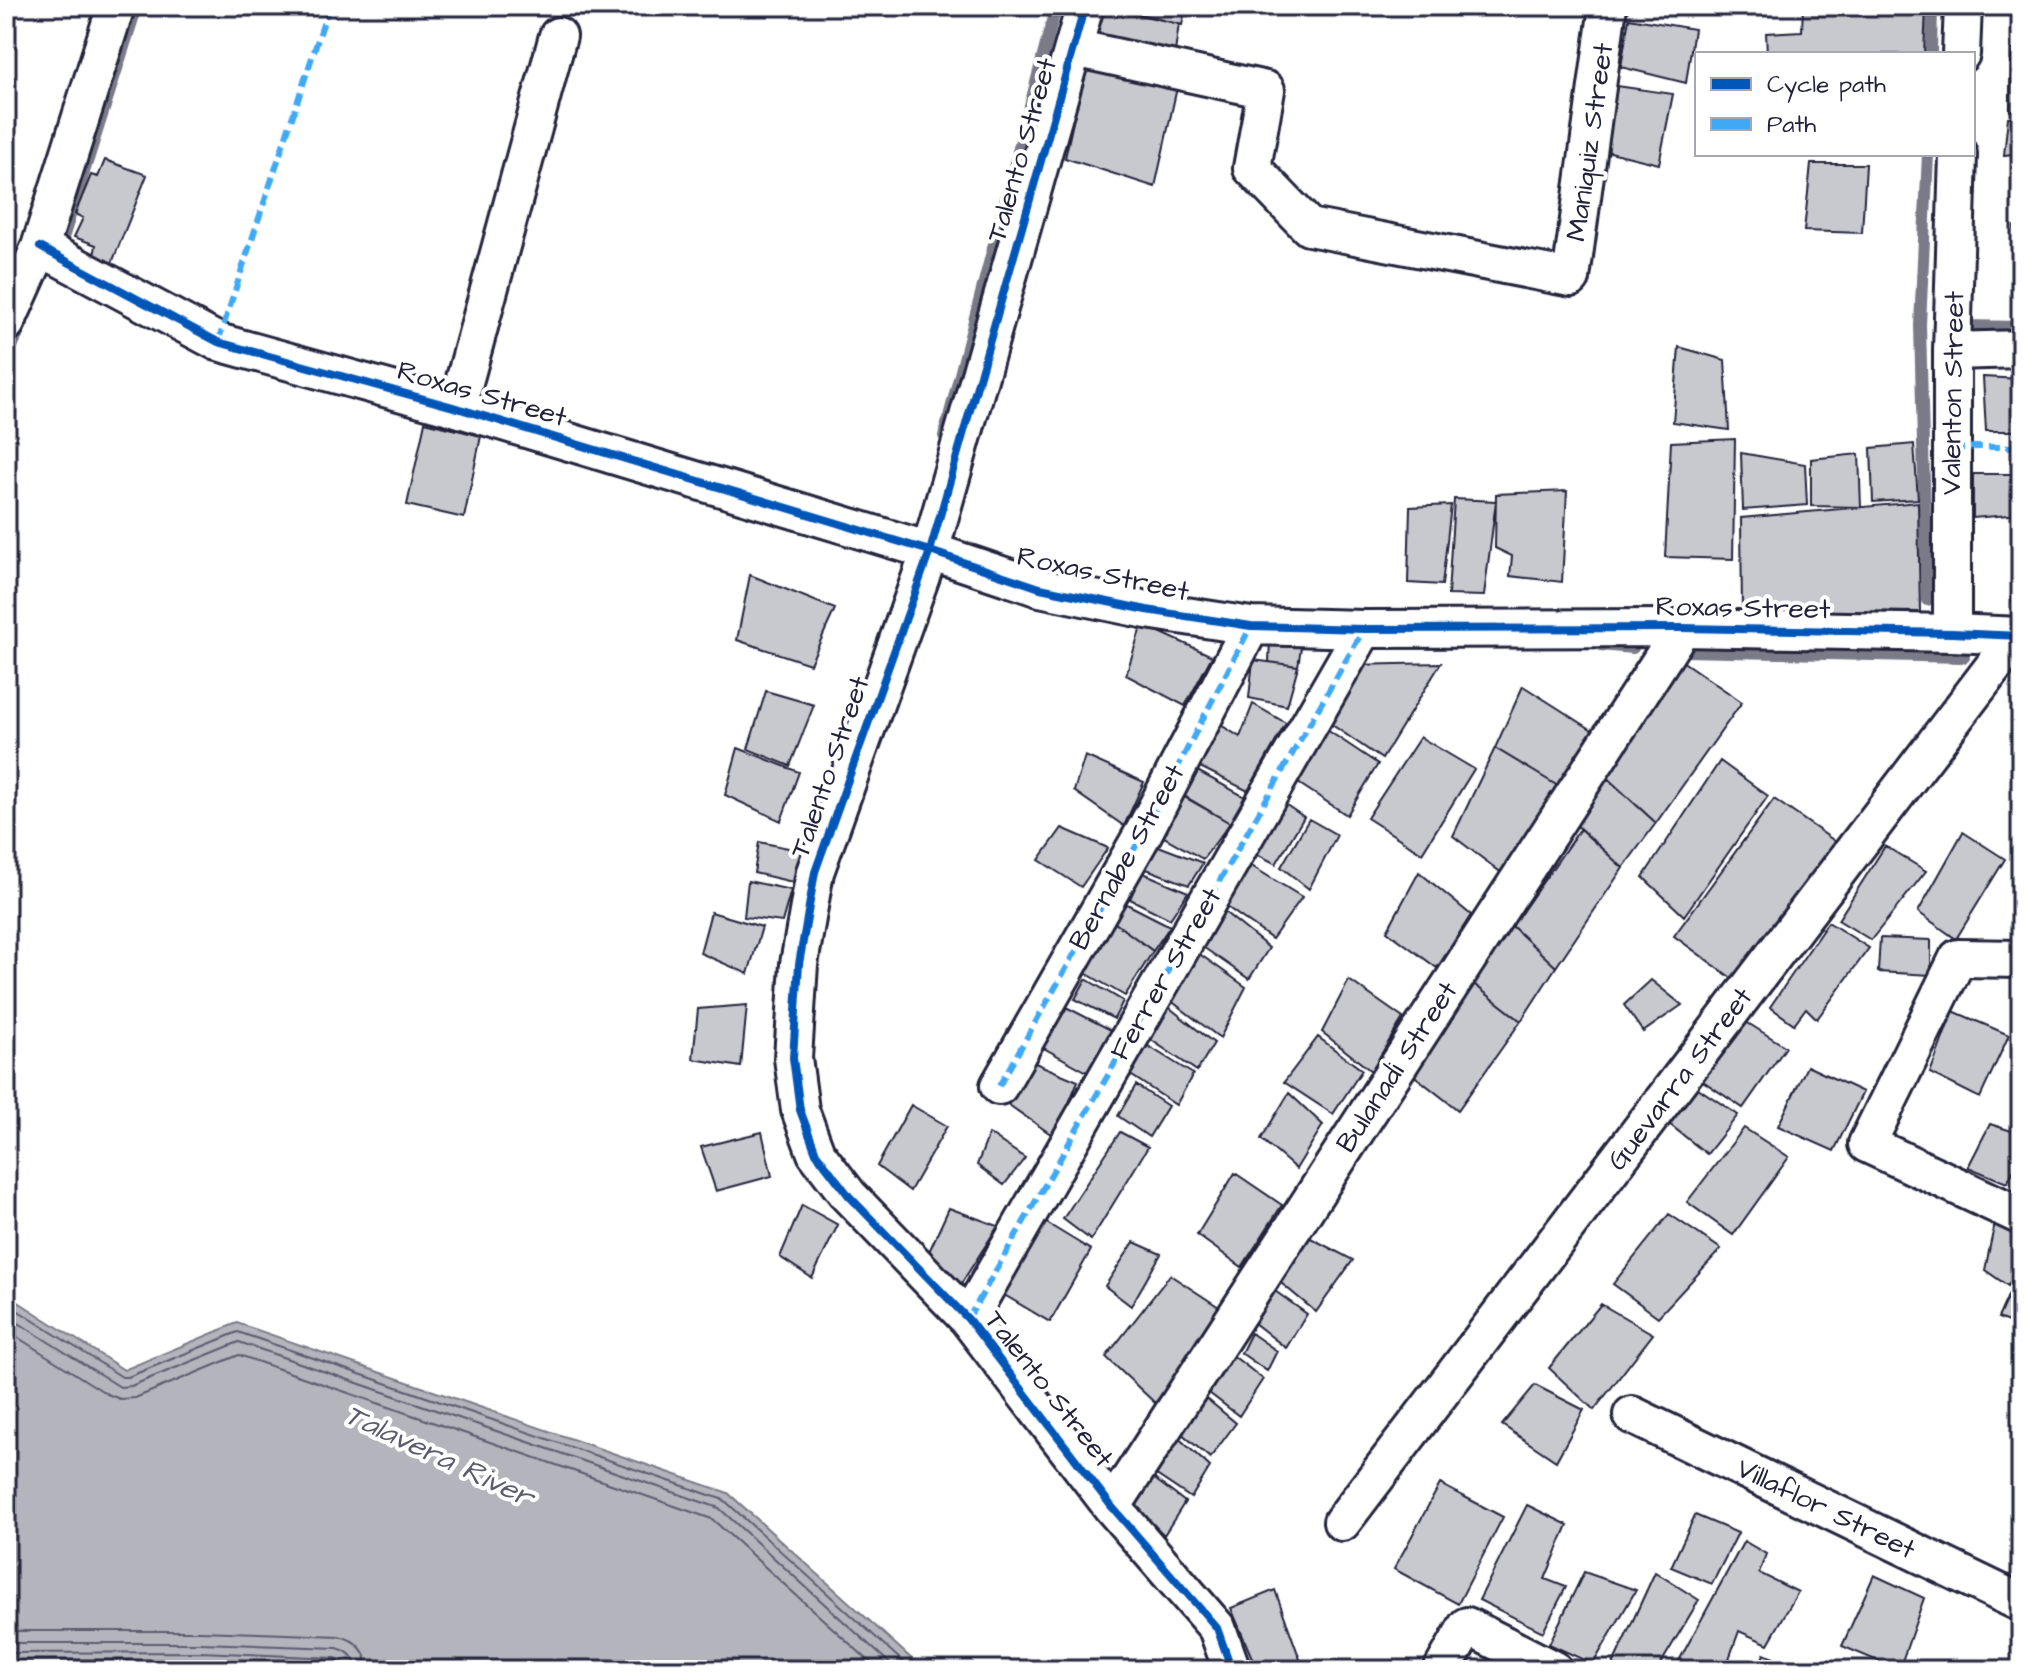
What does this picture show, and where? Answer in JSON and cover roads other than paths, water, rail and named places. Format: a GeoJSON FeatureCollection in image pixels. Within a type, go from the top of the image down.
{"type":"FeatureCollection","features":[{"type":"Feature","properties":{"kind":"street"},"geometry":{"type":"LineString","coordinates":[[6,323],[40,247],[116,6]]}},
{"type":"Feature","properties":{"kind":"street","name":"Talento Street"},"geometry":{"type":"LineString","coordinates":[[1085,6],[930,551],[815,872],[799,964],[793,1058],[800,1110],[816,1153],[849,1196],[968,1319],[1112,1507],[1217,1628],[1232,1670]]}},
{"type":"Feature","properties":{"kind":"street","name":"Maniquiz Street"},"geometry":{"type":"LineString","coordinates":[[1074,48],[1266,90],[1252,168],[1309,227],[1571,278],[1608,6]]}},
{"type":"Feature","properties":{"kind":"street"},"geometry":{"type":"LineString","coordinates":[[1961,52],[1963,6]]}},
{"type":"Feature","properties":{"kind":"street"},"geometry":{"type":"LineString","coordinates":[[457,408],[558,36]]}},
{"type":"Feature","properties":{"kind":"street","name":"Valenton Street"},"geometry":{"type":"LineString","coordinates":[[1952,633],[1952,351],[1958,156]]}},
{"type":"Feature","properties":{"kind":"street","name":"Roxas Street"},"geometry":{"type":"LineString","coordinates":[[40,247],[218,342],[457,408],[930,551],[1040,588],[1147,610],[1251,626],[1364,629],[1682,628],[2019,636]]}},
{"type":"Feature","properties":{"kind":"street"},"geometry":{"type":"LineString","coordinates":[[1952,351],[2021,349]]}},
{"type":"Feature","properties":{"kind":"street","name":"Bernabe Street"},"geometry":{"type":"LineString","coordinates":[[999,1086],[1144,832],[1251,626]]}},
{"type":"Feature","properties":{"kind":"street","name":"Bulanadi Street"},"geometry":{"type":"LineString","coordinates":[[1112,1507],[1682,628]]}},
{"type":"Feature","properties":{"kind":"street","name":"Ferrer Street"},"geometry":{"type":"LineString","coordinates":[[968,1319],[1364,629]]}},
{"type":"Feature","properties":{"kind":"street","name":"Guevarra Street"},"geometry":{"type":"LineString","coordinates":[[1342,1522],[2019,636]]}},
{"type":"Feature","properties":{"kind":"street"},"geometry":{"type":"LineString","coordinates":[[2021,959],[1958,958],[1867,1144],[2021,1216]]}},
{"type":"Feature","properties":{"kind":"street","name":"Villaflor Street"},"geometry":{"type":"LineString","coordinates":[[1632,1415],[2021,1603]]}},
{"type":"Feature","properties":{"kind":"street"},"geometry":{"type":"LineString","coordinates":[[1442,1670],[1467,1626],[1554,1670]]}},
{"type":"Feature","properties":{"kind":"water","name":"Talavera River"},"geometry":{"type":"Polygon","coordinates":[[[6,1294],[124,1370],[237,1323],[728,1493],[924,1670],[435,1670],[200,1660],[6,1661],[6,1294]]]}},
{"type":"Feature","properties":{"kind":"waterway"},"geometry":{"type":"LineString","coordinates":[[62,241],[137,6]]}},
{"type":"Feature","properties":{"kind":"waterway"},"geometry":{"type":"LineString","coordinates":[[944,436],[1056,6]]}},
{"type":"Feature","properties":{"kind":"waterway"},"geometry":{"type":"LineString","coordinates":[[1931,52],[1932,6]]}},
{"type":"Feature","properties":{"kind":"waterway"},"geometry":{"type":"LineString","coordinates":[[1927,600],[1920,325],[1928,156]]}},
{"type":"Feature","properties":{"kind":"waterway"},"geometry":{"type":"LineString","coordinates":[[6,359],[23,323]]}},
{"type":"Feature","properties":{"kind":"waterway"},"geometry":{"type":"LineString","coordinates":[[1964,326],[2021,327]]}},
{"type":"Feature","properties":{"kind":"waterway"},"geometry":{"type":"LineString","coordinates":[[1600,645],[1633,648]]}},
{"type":"Feature","properties":{"kind":"waterway"},"geometry":{"type":"LineString","coordinates":[[1685,651],[1964,657]]}}]}
